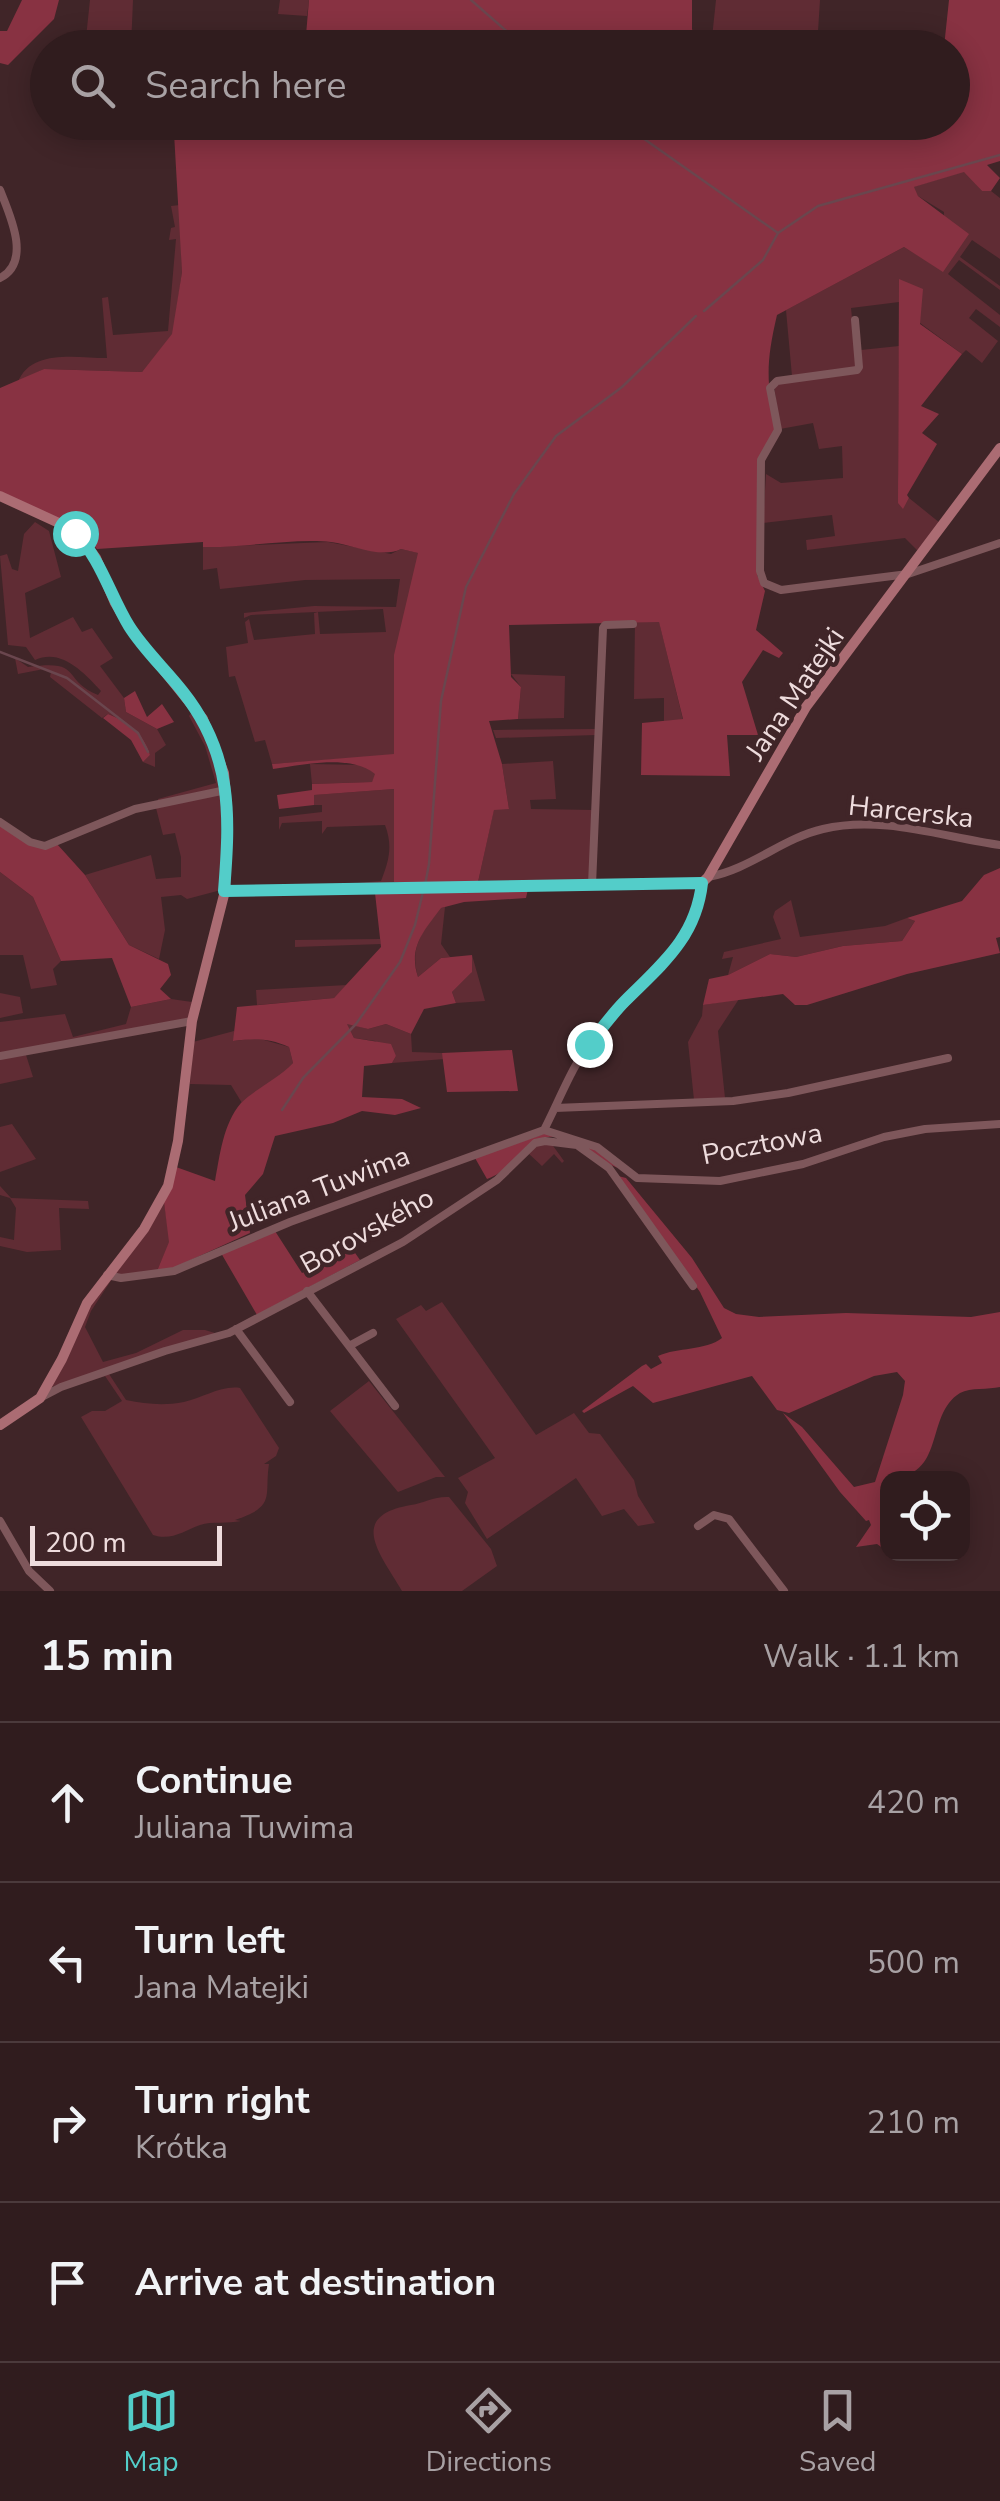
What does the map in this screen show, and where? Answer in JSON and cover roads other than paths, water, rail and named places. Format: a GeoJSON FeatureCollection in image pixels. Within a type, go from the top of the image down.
{"type":"FeatureCollection","features":[{"type":"Feature","properties":{"kind":"street"},"geometry":{"type":"LineString","coordinates":[[0,190],[16,237],[14,266],[10,274],[0,278]]}},
{"type":"Feature","properties":{"kind":"street"},"geometry":{"type":"LineString","coordinates":[[855,320],[857,370],[776,380],[770,388],[778,430],[760,460],[760,571],[764,583],[781,590],[908,574],[1000,543]]}},
{"type":"Feature","properties":{"kind":"street","name":"Jana Matejki"},"geometry":{"type":"LineString","coordinates":[[705,880],[806,707],[1000,448]]}},
{"type":"Feature","properties":{"kind":"street"},"geometry":{"type":"LineString","coordinates":[[0,496],[61,524],[85,543],[132,632],[203,720],[219,754],[228,822],[224,891],[192,1021],[178,1141],[168,1186],[154,1214],[87,1303],[54,1370],[52,1387],[0,1424]]}},
{"type":"Feature","properties":{"kind":"street"},"geometry":{"type":"LineString","coordinates":[[592,885],[603,628],[633,624]]}},
{"type":"Feature","properties":{"kind":"street"},"geometry":{"type":"LineString","coordinates":[[0,822],[30,842],[45,846],[135,810],[226,790]]}},
{"type":"Feature","properties":{"kind":"street","name":"Harcerska"},"geometry":{"type":"LineString","coordinates":[[705,880],[808,834],[835,827],[893,827],[1000,844]]}},
{"type":"Feature","properties":{"kind":"street"},"geometry":{"type":"LineString","coordinates":[[224,891],[705,880],[683,937],[664,966],[624,1002],[589,1044],[544,1130]]}},
{"type":"Feature","properties":{"kind":"street"},"geometry":{"type":"LineString","coordinates":[[0,1056],[192,1021]]}},
{"type":"Feature","properties":{"kind":"street","name":"Pocztowa"},"geometry":{"type":"LineString","coordinates":[[555,1108],[733,1101],[948,1058]]}},
{"type":"Feature","properties":{"kind":"street","name":"Pocztowa"},"geometry":{"type":"LineString","coordinates":[[544,1130],[597,1147],[637,1178],[720,1180],[803,1164],[884,1137],[925,1129],[1000,1124]]}},
{"type":"Feature","properties":{"kind":"street","name":"Juliana Tuwima"},"geometry":{"type":"LineString","coordinates":[[108,1275],[121,1278],[174,1271],[306,1216],[544,1130]]}},
{"type":"Feature","properties":{"kind":"street","name":"Borovského"},"geometry":{"type":"LineString","coordinates":[[52,1387],[236,1330],[403,1242],[497,1180],[534,1143],[545,1141],[577,1145],[609,1168],[692,1286]]}},
{"type":"Feature","properties":{"kind":"street"},"geometry":{"type":"LineString","coordinates":[[306,1291],[395,1406]]}},
{"type":"Feature","properties":{"kind":"street"},"geometry":{"type":"LineString","coordinates":[[236,1330],[290,1402]]}},
{"type":"Feature","properties":{"kind":"street"},"geometry":{"type":"LineString","coordinates":[[348,1346],[373,1333]]}},
{"type":"Feature","properties":{"kind":"street"},"geometry":{"type":"LineString","coordinates":[[698,1526],[714,1516],[729,1518],[780,1589]]}},
{"type":"Feature","properties":{"kind":"street"},"geometry":{"type":"LineString","coordinates":[[0,1521],[30,1571],[50,1591]]}},
{"type":"Feature","properties":{"kind":"waterway"},"geometry":{"type":"LineString","coordinates":[[471,0],[505,30]]}},
{"type":"Feature","properties":{"kind":"waterway"},"geometry":{"type":"LineString","coordinates":[[646,140],[778,233]]}},
{"type":"Feature","properties":{"kind":"waterway"},"geometry":{"type":"LineString","coordinates":[[704,311],[763,260],[778,233],[818,206],[1000,155]]}},
{"type":"Feature","properties":{"kind":"waterway"},"geometry":{"type":"LineString","coordinates":[[425,885],[441,701],[466,587],[514,494],[556,436],[622,387],[696,316]]}},
{"type":"Feature","properties":{"kind":"waterway"},"geometry":{"type":"LineString","coordinates":[[0,652],[67,678],[138,733],[148,752]]}},
{"type":"Feature","properties":{"kind":"waterway"},"geometry":{"type":"LineString","coordinates":[[282,1110],[303,1078],[356,1024],[400,962],[423,892]]}}]}
